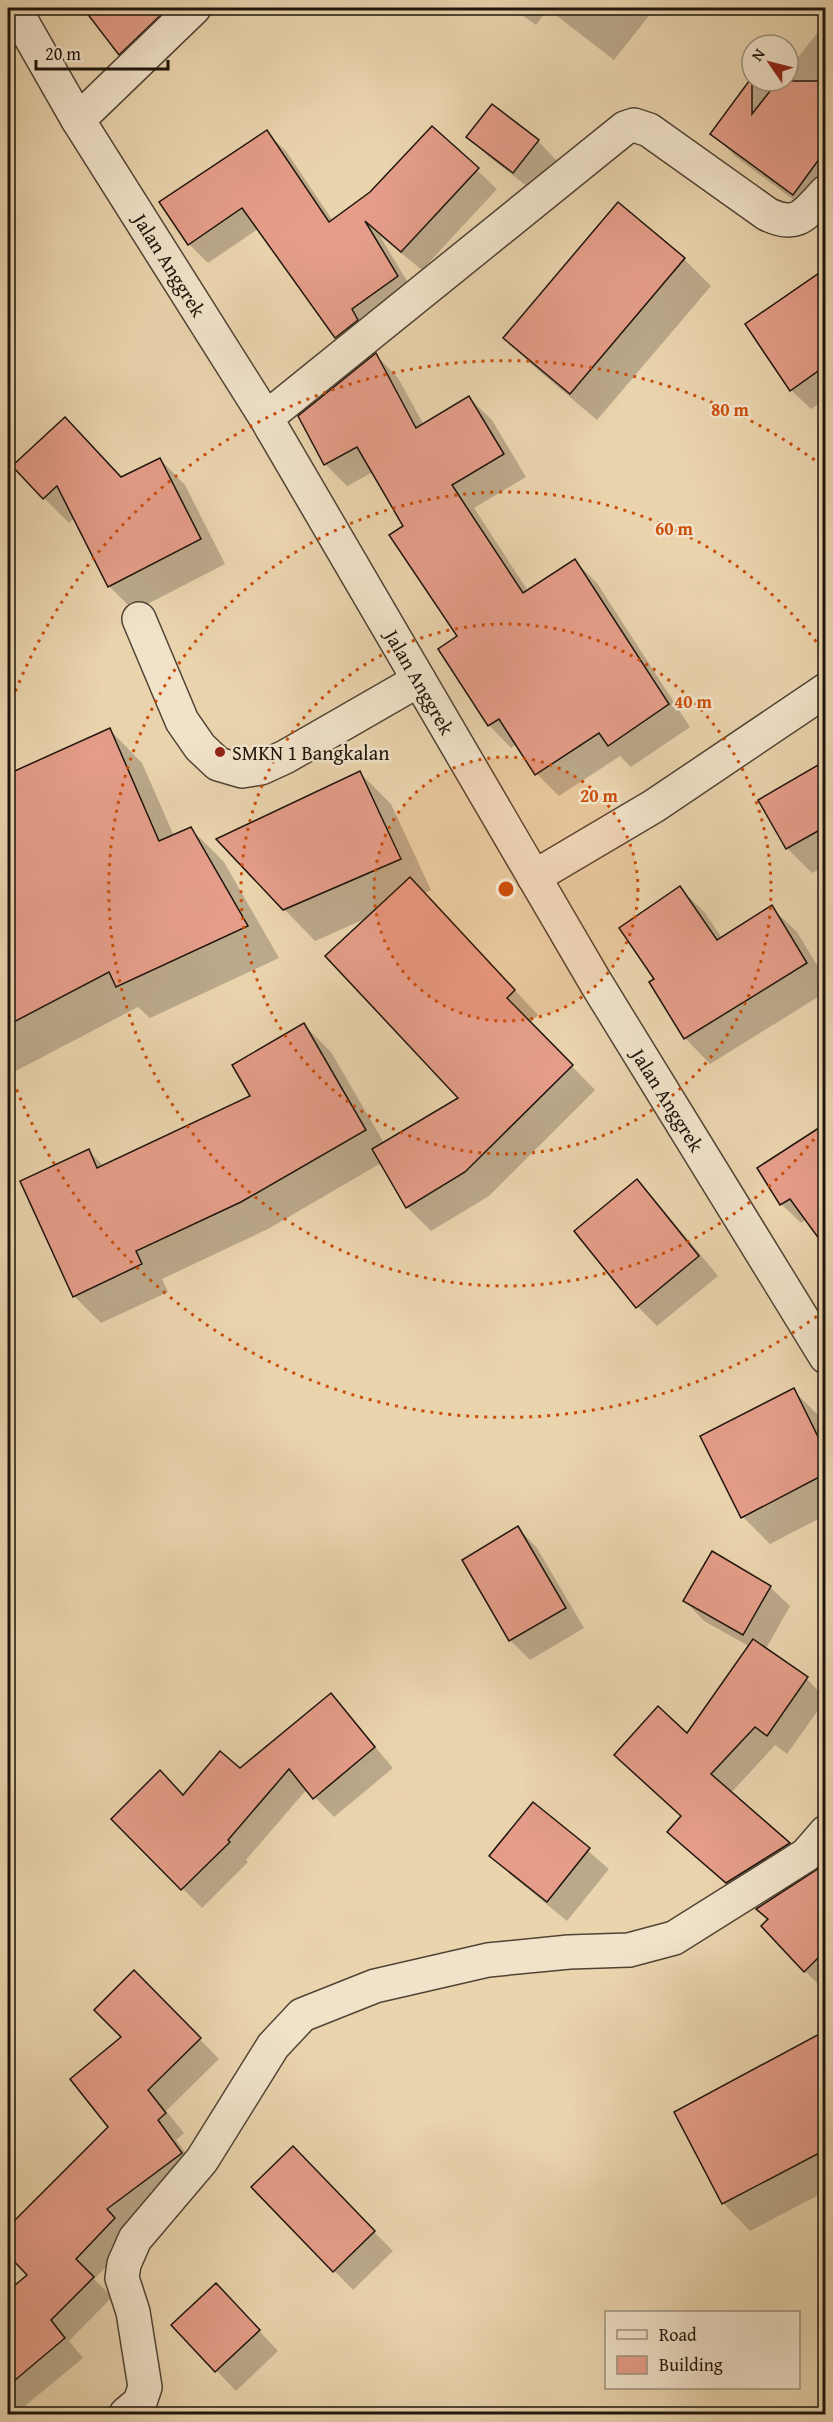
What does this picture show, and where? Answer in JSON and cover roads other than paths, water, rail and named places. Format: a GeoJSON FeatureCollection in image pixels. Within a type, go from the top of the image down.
{"type":"FeatureCollection","features":[{"type":"Feature","properties":{"kind":"street","name":"Jalan Anggrek"},"geometry":{"type":"LineString","coordinates":[[14,8],[78,120],[266,418],[534,877],[825,1357]]}},
{"type":"Feature","properties":{"kind":"street"},"geometry":{"type":"LineString","coordinates":[[78,120],[194,8]]}},
{"type":"Feature","properties":{"kind":"street"},"geometry":{"type":"LineString","coordinates":[[266,418],[625,128],[634,125],[649,130],[766,214],[782,221],[798,219],[825,192]]}},
{"type":"Feature","properties":{"kind":"street"},"geometry":{"type":"LineString","coordinates":[[139,619],[182,722],[200,747],[218,765],[242,771],[261,768],[285,757],[419,680]]}},
{"type":"Feature","properties":{"kind":"street"},"geometry":{"type":"LineString","coordinates":[[534,877],[654,806],[825,690]]}},
{"type":"Feature","properties":{"kind":"street"},"geometry":{"type":"LineString","coordinates":[[126,2415],[140,2402],[145,2387],[133,2312],[122,2278],[124,2264],[135,2239],[202,2160],[273,2046],[302,2015],[375,1986],[488,1960],[569,1952],[629,1950],[674,1938],[806,1855],[825,1832]]}},
{"type":"Feature","properties":{"kind":"place","name":"SMKN 1 Bangkalan"},"geometry":{"type":"Point","coordinates":[220,752]}}]}
